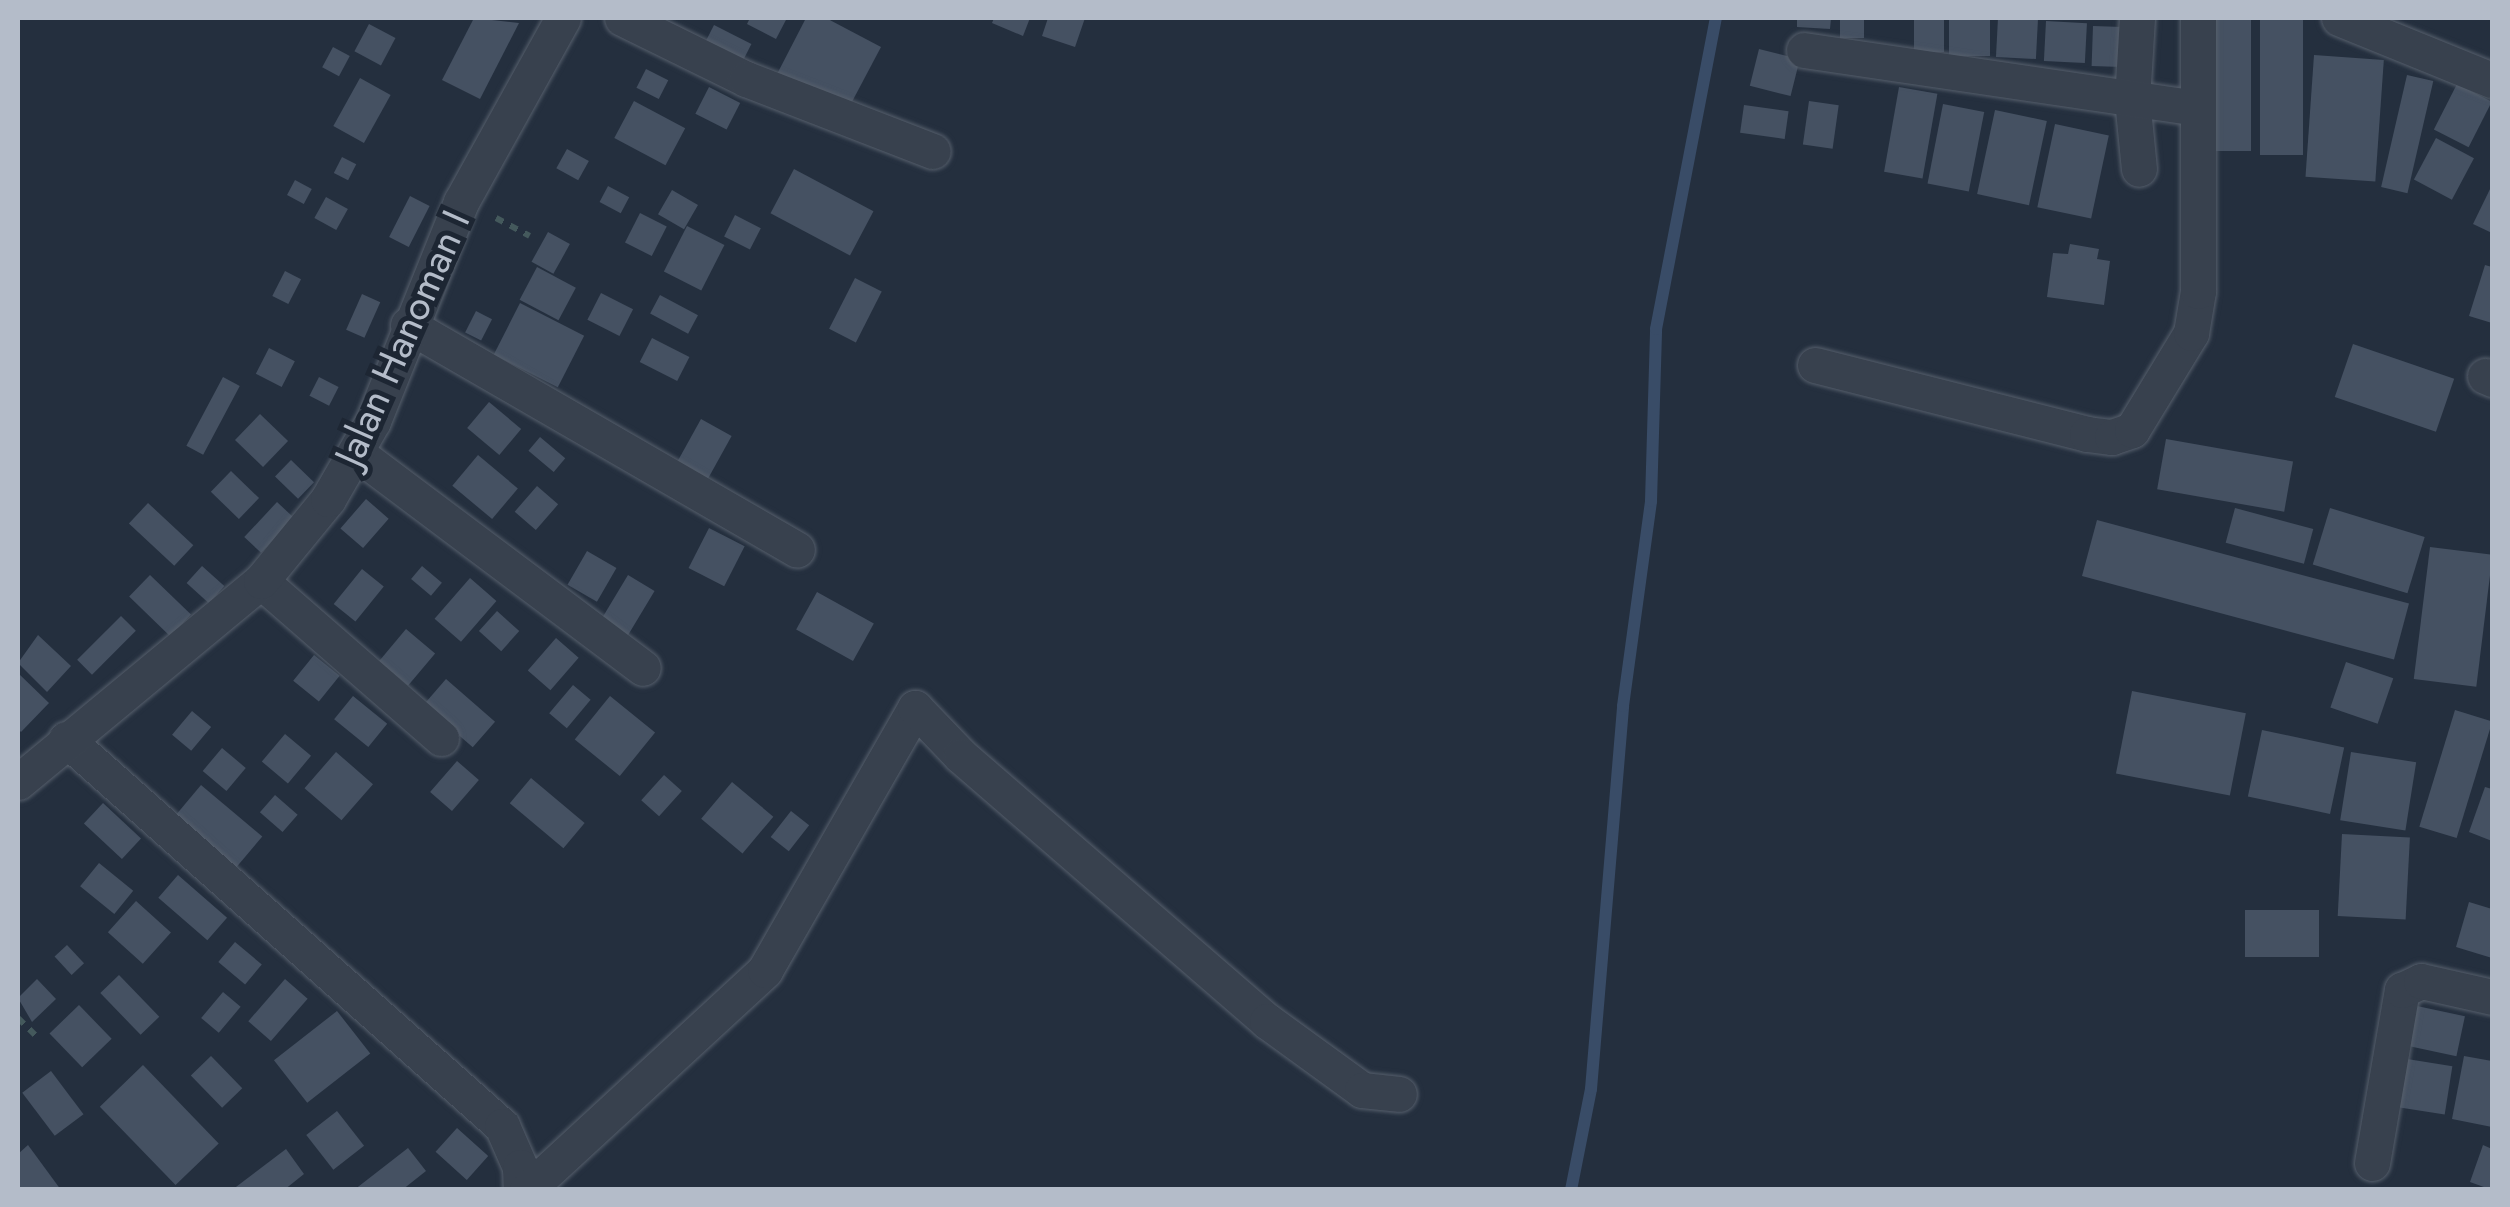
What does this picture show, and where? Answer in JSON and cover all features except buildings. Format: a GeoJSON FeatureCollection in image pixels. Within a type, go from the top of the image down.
{"type":"FeatureCollection","features":[{"type":"Feature","properties":{"kind":"street","name":"Jalan Hanoman I"},"geometry":{"type":"LineString","coordinates":[[18,782],[262,581],[358,454],[461,202],[564,18]]}},
{"type":"Feature","properties":{"kind":"street"},"geometry":{"type":"LineString","coordinates":[[622,18],[746,79],[933,151]]}},
{"type":"Feature","properties":{"kind":"street"},"geometry":{"type":"LineString","coordinates":[[2136,18],[2132,99],[2139,169]]}},
{"type":"Feature","properties":{"kind":"street"},"geometry":{"type":"LineString","coordinates":[[1815,365],[2087,434],[2132,430],[2191,332],[2198,290],[2198,18]]}},
{"type":"Feature","properties":{"kind":"street"},"geometry":{"type":"LineString","coordinates":[[2339,18],[2492,80]]}},
{"type":"Feature","properties":{"kind":"street"},"geometry":{"type":"LineString","coordinates":[[1804,50],[2198,108]]}},
{"type":"Feature","properties":{"kind":"street"},"geometry":{"type":"LineString","coordinates":[[408,326],[797,550]]}},
{"type":"Feature","properties":{"kind":"street"},"geometry":{"type":"LineString","coordinates":[[358,454],[643,668]]}},
{"type":"Feature","properties":{"kind":"street"},"geometry":{"type":"LineString","coordinates":[[262,581],[441,738]]}},
{"type":"Feature","properties":{"kind":"street"},"geometry":{"type":"LineString","coordinates":[[524,1190],[764,970],[914,708],[961,756],[1267,1021],[1362,1090],[1399,1094]]}},
{"type":"Feature","properties":{"kind":"street"},"geometry":{"type":"LineString","coordinates":[[66,739],[502,1126],[520,1167],[524,1190]]}},
{"type":"Feature","properties":{"kind":"street"},"geometry":{"type":"LineString","coordinates":[[2372,1163],[2402,990],[2421,981],[2492,997]]}},
{"type":"Feature","properties":{"kind":"path"},"geometry":{"type":"LineString","coordinates":[[18,1018],[35,1035]]}},
{"type":"Feature","properties":{"kind":"waterway"},"geometry":{"type":"LineString","coordinates":[[1571,1190],[1591,1089],[1623,706],[1651,501],[1656,329],[1716,18]]}}]}
